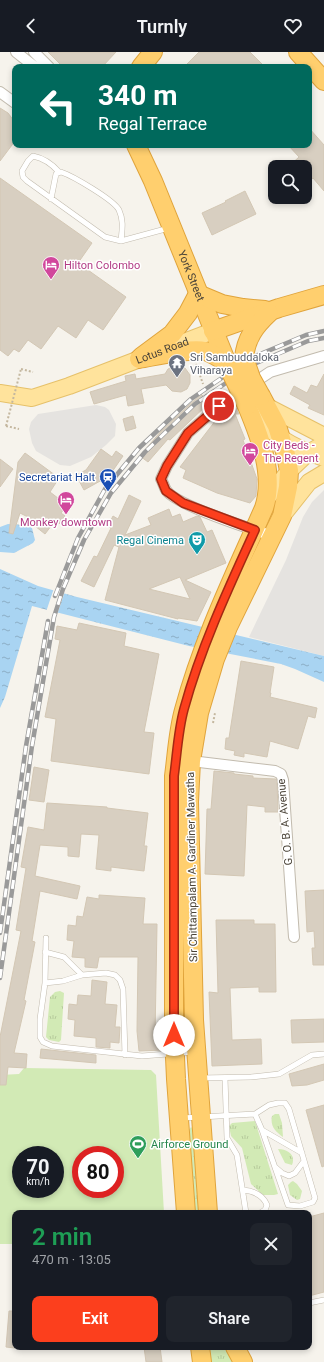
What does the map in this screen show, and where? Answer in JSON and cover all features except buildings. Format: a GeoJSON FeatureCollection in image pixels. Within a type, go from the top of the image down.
{"type":"FeatureCollection","features":[{"type":"Feature","properties":{"kind":"highway"},"geometry":{"type":"LineString","coordinates":[[143,64],[152,52]]}},
{"type":"Feature","properties":{"kind":"highway"},"geometry":{"type":"LineString","coordinates":[[298,52],[309,64]]}},
{"type":"Feature","properties":{"kind":"highway"},"geometry":{"type":"LineString","coordinates":[[312,68],[324,81]]}},
{"type":"Feature","properties":{"kind":"highway","name":"York Street"},"geometry":{"type":"LineString","coordinates":[[137,148],[153,181],[228,365],[259,403]]}},
{"type":"Feature","properties":{"kind":"highway"},"geometry":{"type":"LineString","coordinates":[[139,359],[172,334],[188,313],[198,294],[222,304],[243,308],[272,310]]}},
{"type":"Feature","properties":{"kind":"highway","name":"Lotus Road"},"geometry":{"type":"LineString","coordinates":[[213,331],[272,310],[324,295]]}},
{"type":"Feature","properties":{"kind":"highway"},"geometry":{"type":"LineString","coordinates":[[268,497],[268,481],[264,455],[258,432],[259,403],[244,358],[250,335],[259,322],[272,310]]}},
{"type":"Feature","properties":{"kind":"highway"},"geometry":{"type":"LineString","coordinates":[[139,359],[195,351],[206,351],[228,365]]}},
{"type":"Feature","properties":{"kind":"highway","name":"Sir Chittampalam A. Gardiner Mawatha"},"geometry":{"type":"LineString","coordinates":[[221,625],[273,536],[282,516],[288,487],[289,471],[282,440],[259,403]]}},
{"type":"Feature","properties":{"kind":"highway","name":"Sir Chittampalam A. Gardiner Mawatha"},"geometry":{"type":"LineString","coordinates":[[186,1210],[175,1055],[174,776],[184,710],[221,625],[268,497]]}},
{"type":"Feature","properties":{"kind":"highway","name":"Sir Chittampalam A. Gardiner Mawatha"},"geometry":{"type":"LineString","coordinates":[[208,657],[191,761],[189,802],[194,1020],[208,1210]]}},
{"type":"Feature","properties":{"kind":"highway"},"geometry":{"type":"LineString","coordinates":[[200,1350],[202,1362]]}},
{"type":"Feature","properties":{"kind":"highway"},"geometry":{"type":"LineString","coordinates":[[237,1350],[243,1362]]}},
{"type":"Feature","properties":{"kind":"main road","name":"Lotus Road"},"geometry":{"type":"LineString","coordinates":[[0,393],[32,398],[69,386],[213,331]]}},
{"type":"Feature","properties":{"kind":"main road"},"geometry":{"type":"LineString","coordinates":[[259,403],[324,436]]}},
{"type":"Feature","properties":{"kind":"main road"},"geometry":{"type":"LineString","coordinates":[[282,440],[308,453],[324,458]]}},
{"type":"Feature","properties":{"kind":"main road"},"geometry":{"type":"LineString","coordinates":[[268,497],[289,471],[308,453],[324,444]]}},
{"type":"Feature","properties":{"kind":"main road"},"geometry":{"type":"LineString","coordinates":[[282,516],[309,482],[324,473]]}},
{"type":"Feature","properties":{"kind":"street"},"geometry":{"type":"LineString","coordinates":[[16,52],[31,64]]}},
{"type":"Feature","properties":{"kind":"street"},"geometry":{"type":"LineString","coordinates":[[34,52],[46,64]]}},
{"type":"Feature","properties":{"kind":"street"},"geometry":{"type":"LineString","coordinates":[[0,92],[12,101]]}},
{"type":"Feature","properties":{"kind":"street"},"geometry":{"type":"LineString","coordinates":[[273,536],[183,503],[166,491],[161,479],[167,466],[188,433],[219,406],[270,372],[324,356]]}},
{"type":"Feature","properties":{"kind":"street","name":"G. O. B. A. Avenue"},"geometry":{"type":"LineString","coordinates":[[191,761],[275,771],[281,774],[283,780],[294,937]]}},
{"type":"Feature","properties":{"kind":"lane"},"geometry":{"type":"LineString","coordinates":[[121,241],[123,223],[118,209],[102,195],[64,172],[59,172],[39,157],[33,156],[28,161],[22,171],[27,181],[105,237],[121,241],[172,227]]}},
{"type":"Feature","properties":{"kind":"lane"},"geometry":{"type":"LineString","coordinates":[[51,199],[56,174],[59,172]]}},
{"type":"Feature","properties":{"kind":"lane"},"geometry":{"type":"LineString","coordinates":[[46,938],[45,983],[40,1019],[40,1037],[43,1042],[52,1046],[125,1055],[175,1055],[196,1052]]}},
{"type":"Feature","properties":{"kind":"lane"},"geometry":{"type":"LineString","coordinates":[[45,952],[64,957],[82,975]]}},
{"type":"Feature","properties":{"kind":"lane"},"geometry":{"type":"LineString","coordinates":[[45,983],[63,981],[82,975],[115,975],[120,980],[123,989],[125,1055]]}},
{"type":"Feature","properties":{"kind":"lane"},"geometry":{"type":"LineString","coordinates":[[198,1078],[225,1078],[279,1074],[312,1055],[324,1054]]}},
{"type":"Feature","properties":{"kind":"lane"},"geometry":{"type":"LineString","coordinates":[[225,1078],[227,1138],[237,1155],[246,1210]]}},
{"type":"Feature","properties":{"kind":"lane"},"geometry":{"type":"LineString","coordinates":[[179,1118],[255,1114],[269,1105],[285,1103],[289,1109],[302,1153],[314,1198],[313,1202],[300,1206],[288,1205],[255,1114]]}},
{"type":"Feature","properties":{"kind":"lane"},"geometry":{"type":"LineString","coordinates":[[262,1130],[302,1153]]}},
{"type":"Feature","properties":{"kind":"lane"},"geometry":{"type":"LineString","coordinates":[[274,1166],[282,1173],[289,1176],[294,1173],[304,1161]]}},
{"type":"Feature","properties":{"kind":"lane"},"geometry":{"type":"LineString","coordinates":[[243,1190],[252,1191],[265,1200],[267,1205],[265,1210]]}},
{"type":"Feature","properties":{"kind":"lane"},"geometry":{"type":"LineString","coordinates":[[312,1302],[324,1300]]}},
{"type":"Feature","properties":{"kind":"path"},"geometry":{"type":"LineString","coordinates":[[194,360],[202,384]]}},
{"type":"Feature","properties":{"kind":"path"},"geometry":{"type":"LineString","coordinates":[[19,429],[6,426],[21,369],[33,372]]}},
{"type":"Feature","properties":{"kind":"green space"},"geometry":{"type":"Polygon","coordinates":[[[60,991],[64,993],[61,1040],[59,1042],[49,1040],[46,1037],[50,997],[55,992],[60,991]]]}},
{"type":"Feature","properties":{"kind":"green space","name":"Airforce Ground"},"geometry":{"type":"Polygon","coordinates":[[[24,1068],[151,1070],[156,1075],[164,1210],[12,1210],[12,1244],[0,1244],[0,1075],[19,1074],[24,1068]]]}},
{"type":"Feature","properties":{"kind":"green space"},"geometry":{"type":"Polygon","coordinates":[[[279,1114],[282,1123],[283,1137],[272,1125],[272,1116],[279,1114]]]}},
{"type":"Feature","properties":{"kind":"green space"},"geometry":{"type":"Polygon","coordinates":[[[255,1121],[278,1194],[263,1195],[251,1184],[242,1148],[231,1136],[229,1126],[232,1123],[255,1121]]]}},
{"type":"Feature","properties":{"kind":"green space"},"geometry":{"type":"Polygon","coordinates":[[[191,1127],[193,1129],[200,1210],[194,1210],[189,1130],[191,1127]]]}},
{"type":"Feature","properties":{"kind":"green space"},"geometry":{"type":"Polygon","coordinates":[[[278,1149],[288,1151],[290,1153],[293,1158],[292,1165],[285,1163],[278,1149]]]}},
{"type":"Feature","properties":{"kind":"green space"},"geometry":{"type":"Polygon","coordinates":[[[293,1181],[302,1191],[300,1199],[297,1200],[290,1195],[288,1185],[293,1181]]]}},
{"type":"Feature","properties":{"kind":"green space"},"geometry":{"type":"Polygon","coordinates":[[[205,1350],[227,1350],[236,1362],[207,1362],[205,1350]]]}},
{"type":"Feature","properties":{"kind":"shaded area"},"geometry":{"type":"Polygon","coordinates":[[[96,405],[105,407],[109,410],[116,424],[115,436],[91,457],[70,466],[60,465],[36,451],[32,443],[29,429],[31,422],[38,414],[96,405]]]}},
{"type":"Feature","properties":{"kind":"shaded area"},"geometry":{"type":"Polygon","coordinates":[[[324,490],[324,656],[249,637],[286,560],[303,517],[312,502],[324,490]]]}},
{"type":"Feature","properties":{"kind":"water"},"geometry":{"type":"Polygon","coordinates":[[[8,524],[25,525],[32,528],[35,540],[33,543],[14,553],[0,552],[0,527],[8,524]]]}},
{"type":"Feature","properties":{"kind":"water"},"geometry":{"type":"Polygon","coordinates":[[[0,569],[38,586],[77,597],[324,656],[324,682],[281,664],[189,646],[32,606],[5,697],[0,708],[0,569]]]}},
{"type":"Feature","properties":{"kind":"pier"},"geometry":{"type":"Polygon","coordinates":[[[54,588],[65,591],[57,615],[46,612],[54,588]]]}},
{"type":"Feature","properties":{"kind":"railway"},"geometry":{"type":"LineString","coordinates":[[55,596],[78,538],[105,489],[139,448],[191,399],[251,358],[306,335],[324,331]]}},
{"type":"Feature","properties":{"kind":"railway"},"geometry":{"type":"LineString","coordinates":[[0,978],[32,746],[54,617],[63,589],[84,540],[111,493],[145,452],[195,404],[254,364],[308,341],[324,338]]}},
{"type":"Feature","properties":{"kind":"railway"},"geometry":{"type":"LineString","coordinates":[[0,933],[26,746],[48,621]]}},
{"type":"Feature","properties":{"kind":"place","name":"Hilton Colombo"},"geometry":{"type":"Point","coordinates":[51,280]}},
{"type":"Feature","properties":{"kind":"place","name":"Sri Sambuddaloka Viharaya"},"geometry":{"type":"Point","coordinates":[177,378]}},
{"type":"Feature","properties":{"kind":"place","name":"City Beds - The Regent"},"geometry":{"type":"Point","coordinates":[250,466]}},
{"type":"Feature","properties":{"kind":"place","name":"Secretariat Halt"},"geometry":{"type":"Point","coordinates":[108,492]}},
{"type":"Feature","properties":{"kind":"place","name":"Monkey downtown"},"geometry":{"type":"Point","coordinates":[66,515]}},
{"type":"Feature","properties":{"kind":"place","name":"Regal Cinema"},"geometry":{"type":"Point","coordinates":[197,555]}},
{"type":"Feature","properties":{"kind":"place","name":"Airforce Ground"},"geometry":{"type":"Point","coordinates":[138,1159]}},
{"type":"Feature","properties":{"kind":"route"},"geometry":{"type":"LineString","coordinates":[[174,1035],[174,776],[178,742],[184,710],[201,655],[213,623],[255,530],[183,503],[166,491],[161,479],[167,466],[188,433],[219,406]]}}]}
